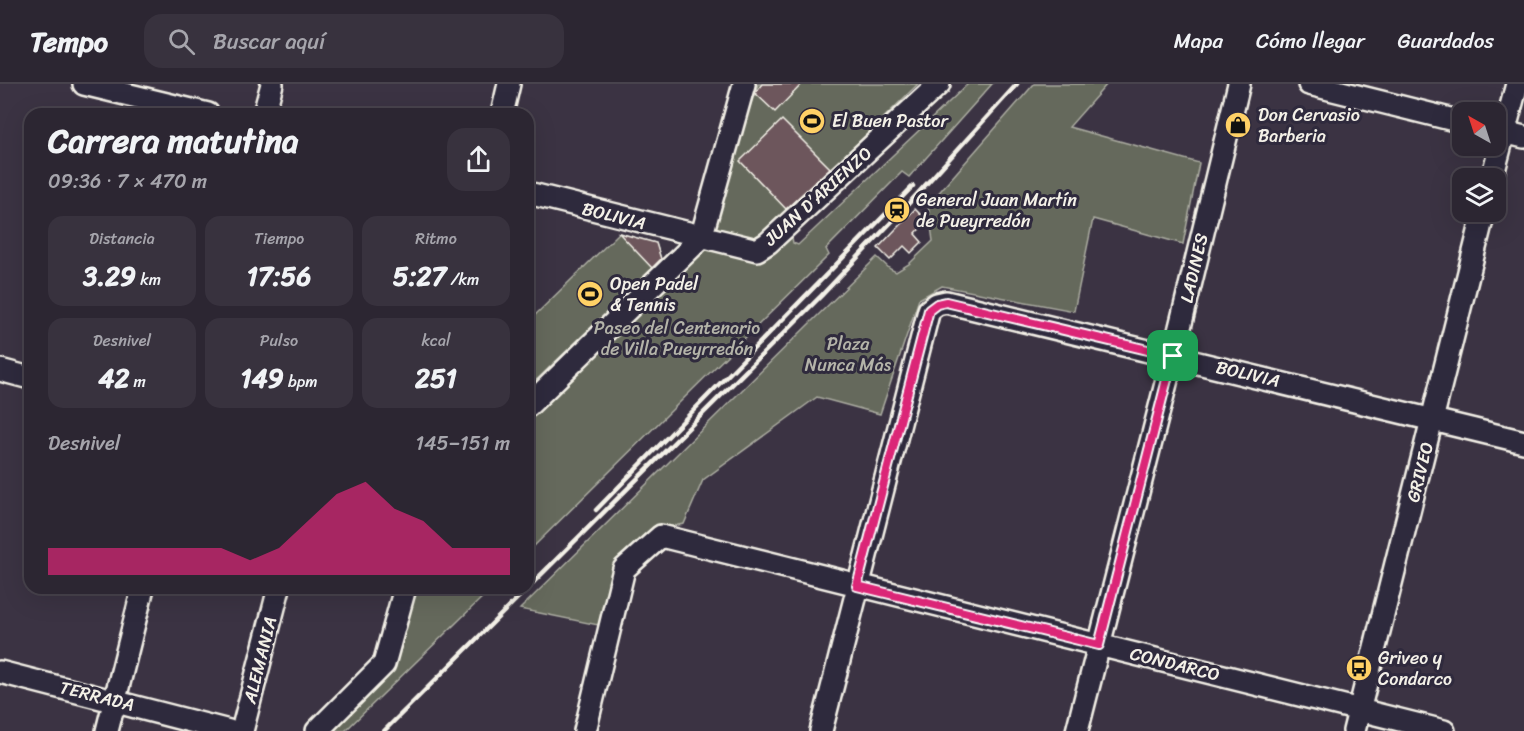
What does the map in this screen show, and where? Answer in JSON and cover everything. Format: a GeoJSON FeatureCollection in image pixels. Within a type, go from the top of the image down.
{"type":"FeatureCollection","features":[{"type":"Feature","properties":{"kind":"street"},"geometry":{"type":"LineString","coordinates":[[84,84],[183,108]]}},
{"type":"Feature","properties":{"kind":"street"},"geometry":{"type":"LineString","coordinates":[[266,108],[272,84]]}},
{"type":"Feature","properties":{"kind":"street"},"geometry":{"type":"LineString","coordinates":[[503,108],[509,84]]}},
{"type":"Feature","properties":{"kind":"street"},"geometry":{"type":"LineString","coordinates":[[534,400],[701,238],[744,84]]}},
{"type":"Feature","properties":{"kind":"street","name":"JUAN D’ARIENZO"},"geometry":{"type":"LineString","coordinates":[[701,238],[757,250],[768,243],[939,84]]}},
{"type":"Feature","properties":{"kind":"street","name":"LADINES"},"geometry":{"type":"LineString","coordinates":[[1077,731],[1173,356],[1239,84]]}},
{"type":"Feature","properties":{"kind":"street"},"geometry":{"type":"LineString","coordinates":[[1309,84],[1452,120]]}},
{"type":"Feature","properties":{"kind":"street"},"geometry":{"type":"LineString","coordinates":[[1496,168],[1508,133],[1517,84]]}},
{"type":"Feature","properties":{"kind":"street","name":"BOLIVIA"},"geometry":{"type":"LineString","coordinates":[[534,196],[701,238]]}},
{"type":"Feature","properties":{"kind":"street","name":"GRIVEO"},"geometry":{"type":"LineString","coordinates":[[1354,731],[1482,222]]}},
{"type":"Feature","properties":{"kind":"street","name":"BOLIVIA"},"geometry":{"type":"LineString","coordinates":[[857,586],[929,310],[937,304],[946,302],[1524,442]]}},
{"type":"Feature","properties":{"kind":"street"},"geometry":{"type":"LineString","coordinates":[[0,370],[24,376]]}},
{"type":"Feature","properties":{"kind":"street","name":"CONDARCO"},"geometry":{"type":"LineString","coordinates":[[585,731],[624,569],[661,536],[1444,731]]}},
{"type":"Feature","properties":{"kind":"street"},"geometry":{"type":"LineString","coordinates":[[821,731],[857,586]]}},
{"type":"Feature","properties":{"kind":"street"},"geometry":{"type":"LineString","coordinates":[[107,731],[142,594]]}},
{"type":"Feature","properties":{"kind":"street","name":"ALEMANIA"},"geometry":{"type":"LineString","coordinates":[[242,731],[277,594]]}},
{"type":"Feature","properties":{"kind":"street"},"geometry":{"type":"LineString","coordinates":[[317,731],[384,664],[403,594]]}},
{"type":"Feature","properties":{"kind":"street","name":"TERRADA"},"geometry":{"type":"LineString","coordinates":[[0,672],[229,731]]}},
{"type":"Feature","properties":{"kind":"green space","name":"El Buen Pastor"},"geometry":{"type":"Polygon","coordinates":[[[758,84],[918,84],[787,213],[754,242],[712,234],[732,156],[758,84]]]}},
{"type":"Feature","properties":{"kind":"green space","name":"Paseo del Centenario de Villa Pueyrredón"},"geometry":{"type":"Polygon","coordinates":[[[968,84],[992,84],[909,177],[902,172],[826,249],[829,255],[534,546],[534,413],[701,248],[791,232],[793,243],[798,245],[968,84]]]}},
{"type":"Feature","properties":{"kind":"green space","name":"Plaza Nunca Más"},"geometry":{"type":"Polygon","coordinates":[[[1034,84],[1107,84],[1069,127],[1199,163],[1183,244],[1093,219],[1074,311],[942,286],[919,299],[880,414],[817,397],[703,480],[684,524],[661,528],[617,569],[598,625],[520,609],[877,257],[896,272],[909,264],[933,241],[928,205],[1034,84]]]}},
{"type":"Feature","properties":{"kind":"green space","name":"Open Padel & Tennis"},"geometry":{"type":"Polygon","coordinates":[[[619,233],[656,243],[661,260],[534,382],[534,316],[619,233]]]}},
{"type":"Feature","properties":{"kind":"green space"},"geometry":{"type":"Polygon","coordinates":[[[411,594],[486,594],[345,731],[328,731],[393,665],[411,594]]]}},
{"type":"Feature","properties":{"kind":"building"},"geometry":{"type":"Polygon","coordinates":[[[762,84],[802,84],[775,112],[755,93],[762,84]]]}},
{"type":"Feature","properties":{"kind":"building"},"geometry":{"type":"Polygon","coordinates":[[[782,120],[830,168],[786,209],[740,161],[782,120]]]}},
{"type":"Feature","properties":{"kind":"building"},"geometry":{"type":"Polygon","coordinates":[[[915,209],[927,221],[915,234],[922,242],[911,253],[904,246],[890,260],[878,248],[915,209]]]}},
{"type":"Feature","properties":{"kind":"building"},"geometry":{"type":"Polygon","coordinates":[[[619,233],[656,243],[661,259],[652,268],[619,233]]]}},
{"type":"Feature","properties":{"kind":"railway"},"geometry":{"type":"LineString","coordinates":[[534,582],[821,296],[1017,84]]}},
{"type":"Feature","properties":{"kind":"railway"},"geometry":{"type":"LineString","coordinates":[[596,510],[913,186]]}},
{"type":"Feature","properties":{"kind":"railway"},"geometry":{"type":"LineString","coordinates":[[384,731],[522,594]]}},
{"type":"Feature","properties":{"kind":"place","name":"El Buen Pastor"},"geometry":{"type":"Point","coordinates":[812,121]}},
{"type":"Feature","properties":{"kind":"place","name":"Don Cervasio Barberia"},"geometry":{"type":"Point","coordinates":[1238,125]}},
{"type":"Feature","properties":{"kind":"place","name":"General Juan Martín de Pueyrredón"},"geometry":{"type":"Point","coordinates":[897,210]}},
{"type":"Feature","properties":{"kind":"place","name":"Open Padel & Tennis"},"geometry":{"type":"Point","coordinates":[590,294]}},
{"type":"Feature","properties":{"kind":"place","name":"Griveo y Condarco"},"geometry":{"type":"Point","coordinates":[1359,668]}},
{"type":"Feature","properties":{"kind":"route"},"geometry":{"type":"LineString","coordinates":[[946,302],[1173,356],[1099,645],[857,586],[929,310],[937,304],[946,302]]}}]}
